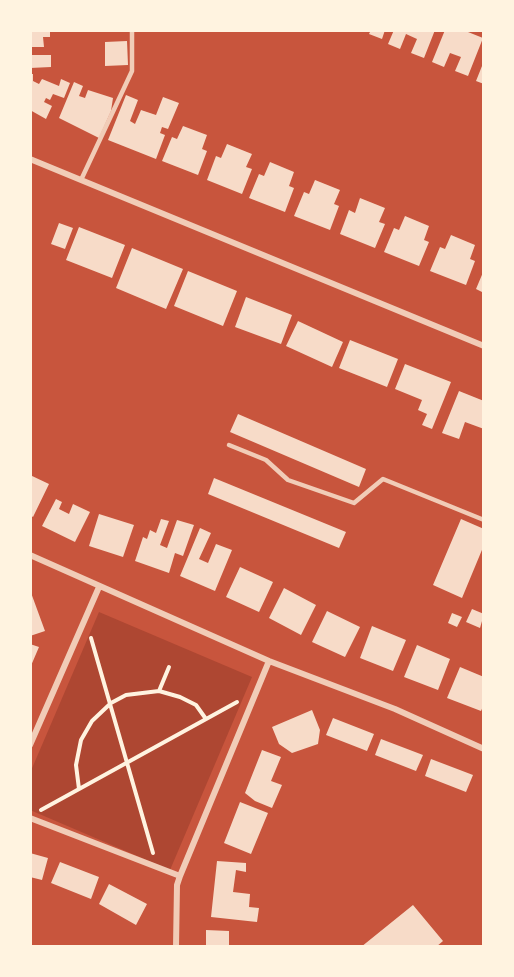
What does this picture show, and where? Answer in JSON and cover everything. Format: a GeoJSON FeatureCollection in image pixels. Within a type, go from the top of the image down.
{"type":"FeatureCollection","features":[{"type":"Feature","properties":{"kind":"street"},"geometry":{"type":"LineString","coordinates":[[30,159],[484,346]]}},
{"type":"Feature","properties":{"kind":"street"},"geometry":{"type":"LineString","coordinates":[[30,555],[269,662],[395,710],[484,749]]}},
{"type":"Feature","properties":{"kind":"street"},"geometry":{"type":"LineString","coordinates":[[30,746],[99,587]]}},
{"type":"Feature","properties":{"kind":"street"},"geometry":{"type":"LineString","coordinates":[[176,947],[177,885],[269,662]]}},
{"type":"Feature","properties":{"kind":"street"},"geometry":{"type":"LineString","coordinates":[[30,818],[180,876]]}},
{"type":"Feature","properties":{"kind":"lane"},"geometry":{"type":"LineString","coordinates":[[81,180],[132,71],[132,30]]}},
{"type":"Feature","properties":{"kind":"lane"},"geometry":{"type":"LineString","coordinates":[[229,445],[266,460],[288,480],[354,503],[383,479],[484,520]]}},
{"type":"Feature","properties":{"kind":"path"},"geometry":{"type":"LineString","coordinates":[[85,621],[158,868]]}},
{"type":"Feature","properties":{"kind":"path"},"geometry":{"type":"LineString","coordinates":[[159,691],[169,667]]}},
{"type":"Feature","properties":{"kind":"path"},"geometry":{"type":"LineString","coordinates":[[40,810],[259,690]]}},
{"type":"Feature","properties":{"kind":"path"},"geometry":{"type":"LineString","coordinates":[[79,789],[76,765],[81,740],[92,722],[111,703],[126,695],[159,691],[180,697],[196,705],[206,719]]}},
{"type":"Feature","properties":{"kind":"shaded area"},"geometry":{"type":"Polygon","coordinates":[[[99,612],[252,677],[170,870],[30,810],[30,773],[99,612]]]}},
{"type":"Feature","properties":{"kind":"building"},"geometry":{"type":"Polygon","coordinates":[[[30,30],[50,30],[50,37],[43,37],[44,47],[30,47],[30,30]]]}},
{"type":"Feature","properties":{"kind":"building"},"geometry":{"type":"Polygon","coordinates":[[[371,30],[385,30],[382,39],[369,34],[371,30]]]}},
{"type":"Feature","properties":{"kind":"building"},"geometry":{"type":"Polygon","coordinates":[[[394,30],[435,30],[424,58],[411,53],[417,39],[406,34],[400,49],[388,44],[394,30]]]}},
{"type":"Feature","properties":{"kind":"building"},"geometry":{"type":"Polygon","coordinates":[[[445,30],[463,30],[483,38],[468,76],[455,71],[461,57],[450,53],[444,67],[432,62],[445,30]]]}},
{"type":"Feature","properties":{"kind":"building"},"geometry":{"type":"Polygon","coordinates":[[[127,41],[128,65],[105,66],[105,42],[127,41]]]}},
{"type":"Feature","properties":{"kind":"building"},"geometry":{"type":"Polygon","coordinates":[[[30,55],[51,55],[51,67],[30,68],[30,55]]]}},
{"type":"Feature","properties":{"kind":"building"},"geometry":{"type":"Polygon","coordinates":[[[484,61],[484,84],[476,81],[484,61]]]}},
{"type":"Feature","properties":{"kind":"building"},"geometry":{"type":"Polygon","coordinates":[[[30,74],[33,74],[33,81],[39,84],[42,79],[59,86],[61,79],[70,83],[64,98],[53,94],[50,100],[46,98],[44,102],[52,106],[46,119],[30,110],[30,74]]]}},
{"type":"Feature","properties":{"kind":"building"},"geometry":{"type":"Polygon","coordinates":[[[74,82],[83,86],[79,96],[85,98],[88,90],[113,98],[111,111],[99,138],[59,118],[74,82]]]}},
{"type":"Feature","properties":{"kind":"building"},"geometry":{"type":"Polygon","coordinates":[[[126,95],[138,100],[130,121],[135,124],[141,110],[156,115],[163,97],[179,103],[168,129],[162,127],[160,133],[165,135],[156,159],[108,140],[126,95]]]}},
{"type":"Feature","properties":{"kind":"building"},"geometry":{"type":"Polygon","coordinates":[[[183,126],[207,135],[202,149],[207,151],[198,175],[162,161],[172,137],[177,139],[183,126]]]}},
{"type":"Feature","properties":{"kind":"building"},"geometry":{"type":"Polygon","coordinates":[[[227,144],[252,154],[246,167],[252,169],[242,194],[207,180],[216,156],[221,158],[227,144]]]}},
{"type":"Feature","properties":{"kind":"building"},"geometry":{"type":"Polygon","coordinates":[[[270,162],[294,172],[289,186],[294,188],[285,212],[249,198],[259,174],[264,176],[270,162]]]}},
{"type":"Feature","properties":{"kind":"building"},"geometry":{"type":"Polygon","coordinates":[[[315,180],[340,190],[334,204],[339,206],[330,230],[294,216],[304,192],[309,194],[315,180]]]}},
{"type":"Feature","properties":{"kind":"building"},"geometry":{"type":"Polygon","coordinates":[[[360,198],[385,208],[379,222],[385,224],[375,248],[340,234],[349,210],[355,213],[360,198]]]}},
{"type":"Feature","properties":{"kind":"building"},"geometry":{"type":"Polygon","coordinates":[[[405,216],[429,226],[424,240],[429,242],[419,266],[384,252],[394,228],[399,230],[405,216]]]}},
{"type":"Feature","properties":{"kind":"building"},"geometry":{"type":"Polygon","coordinates":[[[59,223],[73,228],[65,249],[51,244],[59,223]]]}},
{"type":"Feature","properties":{"kind":"building"},"geometry":{"type":"Polygon","coordinates":[[[79,227],[125,245],[112,278],[66,260],[79,227]]]}},
{"type":"Feature","properties":{"kind":"building"},"geometry":{"type":"Polygon","coordinates":[[[451,235],[475,245],[470,259],[475,261],[466,285],[430,271],[440,247],[445,249],[451,235]]]}},
{"type":"Feature","properties":{"kind":"building"},"geometry":{"type":"Polygon","coordinates":[[[132,248],[183,269],[166,309],[116,288],[132,248]]]}},
{"type":"Feature","properties":{"kind":"building"},"geometry":{"type":"Polygon","coordinates":[[[484,270],[484,293],[476,289],[484,270]]]}},
{"type":"Feature","properties":{"kind":"building"},"geometry":{"type":"Polygon","coordinates":[[[188,271],[237,291],[223,326],[174,306],[188,271]]]}},
{"type":"Feature","properties":{"kind":"building"},"geometry":{"type":"Polygon","coordinates":[[[246,297],[292,315],[281,344],[235,327],[246,297]]]}},
{"type":"Feature","properties":{"kind":"building"},"geometry":{"type":"Polygon","coordinates":[[[298,321],[343,342],[332,367],[286,346],[298,321]]]}},
{"type":"Feature","properties":{"kind":"building"},"geometry":{"type":"Polygon","coordinates":[[[350,340],[398,359],[387,387],[339,368],[350,340]]]}},
{"type":"Feature","properties":{"kind":"building"},"geometry":{"type":"Polygon","coordinates":[[[405,364],[451,382],[432,429],[422,425],[427,414],[418,410],[422,400],[395,389],[405,364]]]}},
{"type":"Feature","properties":{"kind":"building"},"geometry":{"type":"Polygon","coordinates":[[[459,391],[484,401],[484,429],[465,422],[459,439],[442,433],[459,391]]]}},
{"type":"Feature","properties":{"kind":"building"},"geometry":{"type":"Polygon","coordinates":[[[238,414],[366,469],[359,487],[230,432],[238,414]]]}},
{"type":"Feature","properties":{"kind":"building"},"geometry":{"type":"Polygon","coordinates":[[[30,475],[49,484],[33,517],[30,515],[30,475]]]}},
{"type":"Feature","properties":{"kind":"building"},"geometry":{"type":"Polygon","coordinates":[[[214,478],[346,532],[339,548],[208,494],[214,478]]]}},
{"type":"Feature","properties":{"kind":"building"},"geometry":{"type":"Polygon","coordinates":[[[56,499],[62,502],[59,509],[69,514],[73,504],[90,512],[75,542],[42,526],[56,499]]]}},
{"type":"Feature","properties":{"kind":"building"},"geometry":{"type":"Polygon","coordinates":[[[99,514],[134,525],[123,557],[89,546],[99,514]]]}},
{"type":"Feature","properties":{"kind":"building"},"geometry":{"type":"Polygon","coordinates":[[[161,519],[169,521],[160,545],[167,548],[177,520],[194,525],[183,556],[175,553],[169,573],[135,561],[143,537],[147,539],[150,530],[156,533],[161,519]]]}},
{"type":"Feature","properties":{"kind":"building"},"geometry":{"type":"Polygon","coordinates":[[[461,519],[484,529],[484,545],[462,598],[433,585],[461,519]]]}},
{"type":"Feature","properties":{"kind":"building"},"geometry":{"type":"Polygon","coordinates":[[[200,528],[211,533],[199,559],[208,563],[216,544],[232,550],[215,591],[180,576],[200,528]]]}},
{"type":"Feature","properties":{"kind":"building"},"geometry":{"type":"Polygon","coordinates":[[[240,567],[273,582],[259,612],[226,597],[240,567]]]}},
{"type":"Feature","properties":{"kind":"building"},"geometry":{"type":"Polygon","coordinates":[[[284,588],[316,605],[301,635],[269,618],[284,588]]]}},
{"type":"Feature","properties":{"kind":"building"},"geometry":{"type":"Polygon","coordinates":[[[30,590],[45,631],[30,636],[30,590]]]}},
{"type":"Feature","properties":{"kind":"building"},"geometry":{"type":"Polygon","coordinates":[[[472,609],[484,614],[480,628],[466,622],[472,609]]]}},
{"type":"Feature","properties":{"kind":"building"},"geometry":{"type":"Polygon","coordinates":[[[327,611],[360,627],[345,657],[312,642],[327,611]]]}},
{"type":"Feature","properties":{"kind":"building"},"geometry":{"type":"Polygon","coordinates":[[[452,613],[462,617],[457,627],[448,623],[452,613]]]}},
{"type":"Feature","properties":{"kind":"building"},"geometry":{"type":"Polygon","coordinates":[[[372,626],[406,640],[393,671],[360,658],[372,626]]]}},
{"type":"Feature","properties":{"kind":"building"},"geometry":{"type":"Polygon","coordinates":[[[30,644],[39,647],[30,668],[30,644]]]}},
{"type":"Feature","properties":{"kind":"building"},"geometry":{"type":"Polygon","coordinates":[[[417,645],[450,659],[438,690],[404,677],[417,645]]]}},
{"type":"Feature","properties":{"kind":"building"},"geometry":{"type":"Polygon","coordinates":[[[460,667],[484,677],[484,704],[481,711],[447,698],[460,667]]]}},
{"type":"Feature","properties":{"kind":"building"},"geometry":{"type":"Polygon","coordinates":[[[312,710],[320,730],[318,744],[292,753],[279,744],[272,727],[312,710]]]}},
{"type":"Feature","properties":{"kind":"building"},"geometry":{"type":"Polygon","coordinates":[[[333,718],[374,734],[367,751],[326,735],[333,718]]]}},
{"type":"Feature","properties":{"kind":"building"},"geometry":{"type":"Polygon","coordinates":[[[381,739],[423,755],[416,771],[375,755],[381,739]]]}},
{"type":"Feature","properties":{"kind":"building"},"geometry":{"type":"Polygon","coordinates":[[[262,750],[281,757],[271,781],[282,785],[272,808],[255,801],[245,793],[262,750]]]}},
{"type":"Feature","properties":{"kind":"building"},"geometry":{"type":"Polygon","coordinates":[[[431,759],[473,775],[466,792],[425,776],[431,759]]]}},
{"type":"Feature","properties":{"kind":"building"},"geometry":{"type":"Polygon","coordinates":[[[240,802],[268,813],[251,854],[224,843],[240,802]]]}},
{"type":"Feature","properties":{"kind":"building"},"geometry":{"type":"Polygon","coordinates":[[[30,853],[48,858],[42,880],[30,877],[30,853]]]}},
{"type":"Feature","properties":{"kind":"building"},"geometry":{"type":"Polygon","coordinates":[[[217,861],[246,863],[246,872],[236,870],[233,892],[250,894],[249,907],[259,908],[257,922],[211,917],[217,861]]]}},
{"type":"Feature","properties":{"kind":"building"},"geometry":{"type":"Polygon","coordinates":[[[60,862],[99,877],[91,899],[51,883],[60,862]]]}},
{"type":"Feature","properties":{"kind":"building"},"geometry":{"type":"Polygon","coordinates":[[[109,884],[147,904],[136,925],[99,904],[109,884]]]}},
{"type":"Feature","properties":{"kind":"building"},"geometry":{"type":"Polygon","coordinates":[[[413,905],[443,941],[436,947],[361,947],[413,905]]]}},
{"type":"Feature","properties":{"kind":"building"},"geometry":{"type":"Polygon","coordinates":[[[206,930],[229,931],[229,947],[206,947],[206,930]]]}}]}
